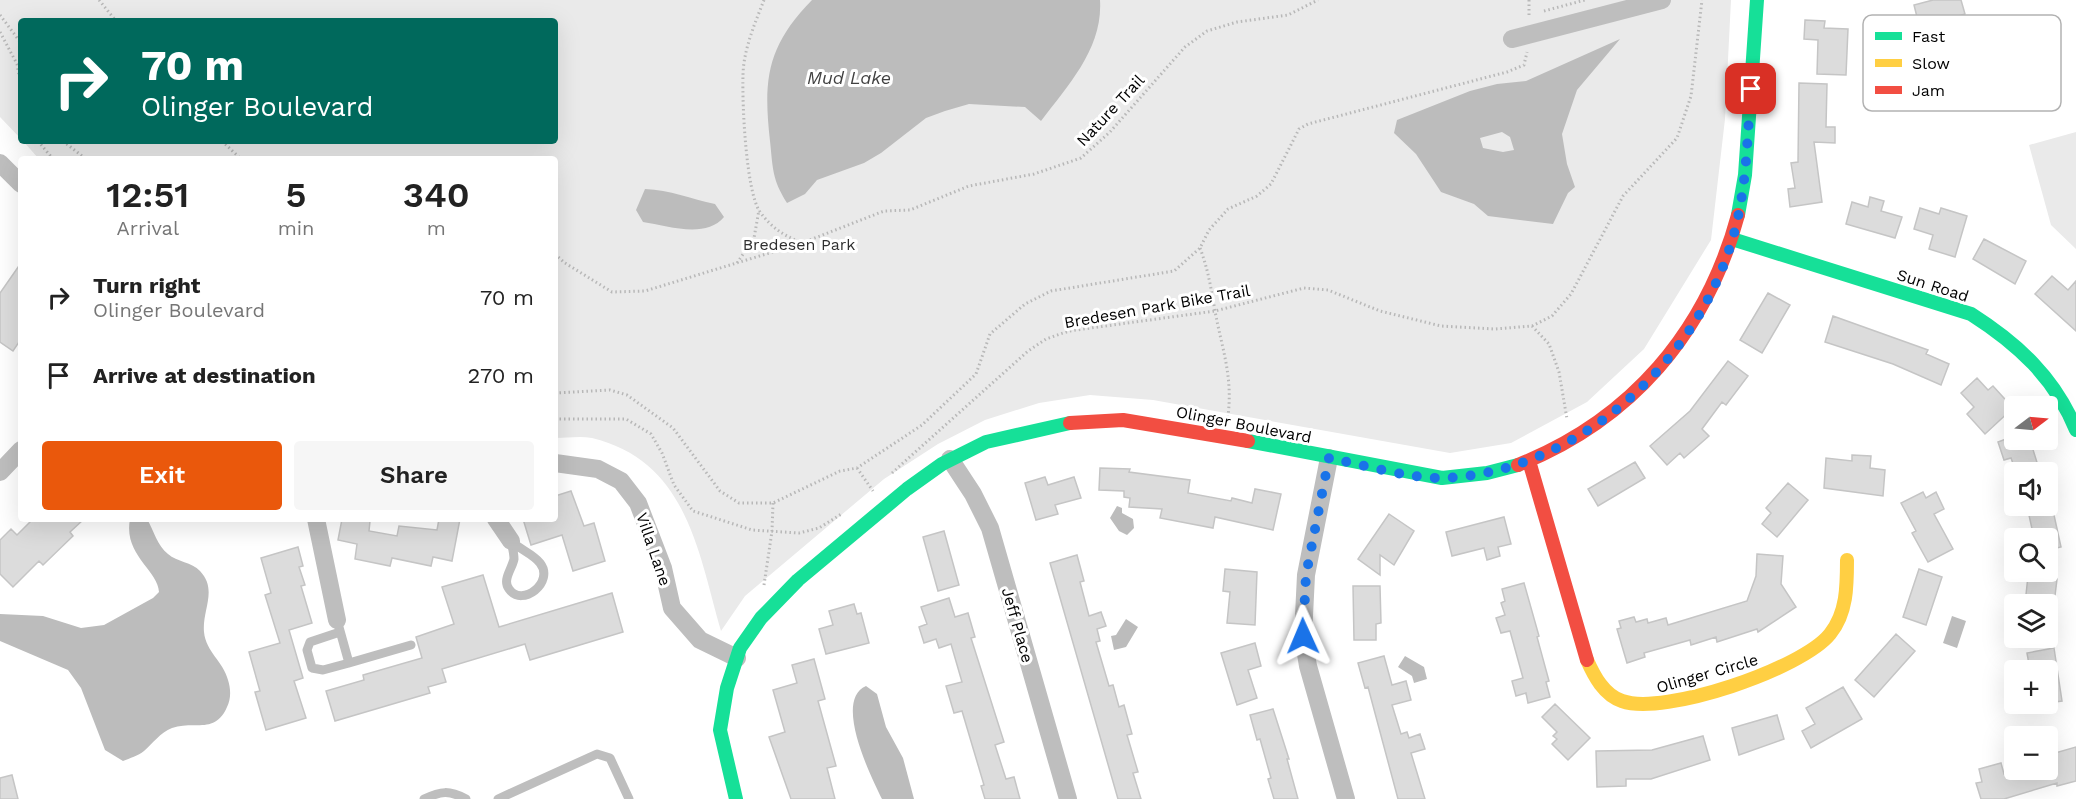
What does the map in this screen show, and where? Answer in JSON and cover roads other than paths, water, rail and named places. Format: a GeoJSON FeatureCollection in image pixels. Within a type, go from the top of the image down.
{"type":"FeatureCollection","features":[{"type":"Feature","properties":{"kind":"street"},"geometry":{"type":"LineString","coordinates":[[1519,43],[1662,0]]}},
{"type":"Feature","properties":{"kind":"street","name":"Olinger Boulevard"},"geometry":{"type":"LineString","coordinates":[[736,799],[720,730],[727,688],[740,648],[761,618],[798,580],[880,510],[950,459],[986,442],[1032,429],[1077,421],[1123,420],[1169,426],[1442,478],[1478,476],[1529,461],[1568,441],[1625,402],[1658,370],[1688,332],[1712,292],[1732,239],[1742,203],[1757,0]]}},
{"type":"Feature","properties":{"kind":"street"},"geometry":{"type":"LineString","coordinates":[[2,165],[18,181]]}},
{"type":"Feature","properties":{"kind":"street","name":"Sun Road"},"geometry":{"type":"LineString","coordinates":[[1732,239],[1971,314],[2001,332],[2028,355],[2051,380],[2069,410],[2076,430]]}},
{"type":"Feature","properties":{"kind":"street"},"geometry":{"type":"LineString","coordinates":[[2,465],[18,452]]}},
{"type":"Feature","properties":{"kind":"street"},"geometry":{"type":"LineString","coordinates":[[1329,458],[1306,575],[1303,636],[1308,666],[1346,799]]}},
{"type":"Feature","properties":{"kind":"street","name":"Jeff Place"},"geometry":{"type":"LineString","coordinates":[[950,459],[973,494],[990,528],[1068,799]]}},
{"type":"Feature","properties":{"kind":"street","name":"Olinger Circle"},"geometry":{"type":"LineString","coordinates":[[1529,461],[1588,662],[1596,679],[1607,692],[1623,702],[1641,706],[1658,705],[1757,677],[1804,657],[1825,641],[1837,623],[1845,604],[1847,560]]}},
{"type":"Feature","properties":{"kind":"street","name":"Villa Lane"},"geometry":{"type":"LineString","coordinates":[[558,463],[598,469],[621,481],[638,503],[663,568],[672,608],[700,640],[737,658]]}},
{"type":"Feature","properties":{"kind":"street"},"geometry":{"type":"LineString","coordinates":[[317,522],[338,626]]}},
{"type":"Feature","properties":{"kind":"street"},"geometry":{"type":"LineString","coordinates":[[498,522],[511,541]]}},
{"type":"Feature","properties":{"kind":"lane"},"geometry":{"type":"LineString","coordinates":[[511,541],[540,563],[544,573],[542,584],[535,592],[525,595],[514,594],[508,589],[506,580],[514,556],[511,541]]}},
{"type":"Feature","properties":{"kind":"lane"},"geometry":{"type":"LineString","coordinates":[[349,663],[338,626],[310,642],[307,650],[312,668],[323,670],[349,663],[411,645]]}},
{"type":"Feature","properties":{"kind":"lane"},"geometry":{"type":"LineString","coordinates":[[498,799],[597,754],[610,758],[629,799]]}},
{"type":"Feature","properties":{"kind":"lane"},"geometry":{"type":"LineString","coordinates":[[424,799],[441,791],[454,792],[466,799]]}},
{"type":"Feature","properties":{"kind":"water","name":"Mud Lake"},"geometry":{"type":"Polygon","coordinates":[[[812,0],[1100,0],[1096,34],[1090,50],[1073,79],[1041,121],[1025,107],[969,104],[945,111],[926,118],[881,153],[864,163],[817,180],[805,194],[787,203],[778,187],[773,167],[768,119],[768,81],[777,48],[785,33],[812,0]]]}},
{"type":"Feature","properties":{"kind":"water"},"geometry":{"type":"Polygon","coordinates":[[[1620,39],[1577,90],[1562,134],[1567,164],[1575,187],[1568,193],[1553,224],[1488,216],[1474,204],[1441,192],[1416,154],[1394,133],[1397,120],[1470,91],[1497,84],[1526,81],[1620,39]],[[1502,132],[1480,138],[1483,148],[1503,152],[1514,150],[1510,137],[1502,132]]]}},
{"type":"Feature","properties":{"kind":"water"},"geometry":{"type":"Polygon","coordinates":[[[645,189],[715,204],[724,217],[707,228],[697,229],[675,228],[643,222],[636,210],[645,189]]]}},
{"type":"Feature","properties":{"kind":"water"},"geometry":{"type":"Polygon","coordinates":[[[1117,506],[1122,508],[1122,513],[1133,519],[1134,528],[1127,535],[1119,531],[1110,518],[1117,506]]]}},
{"type":"Feature","properties":{"kind":"water"},"geometry":{"type":"Polygon","coordinates":[[[130,522],[148,522],[164,550],[172,557],[197,568],[205,578],[209,593],[204,624],[205,639],[226,673],[230,694],[227,707],[216,721],[210,724],[172,728],[160,735],[142,753],[123,761],[105,750],[81,688],[68,670],[0,641],[0,614],[43,616],[81,628],[104,625],[153,598],[159,592],[157,584],[136,552],[129,532],[130,522]]]}},
{"type":"Feature","properties":{"kind":"water"},"geometry":{"type":"Polygon","coordinates":[[[1952,616],[1966,621],[1957,648],[1943,643],[1952,616]]]}},
{"type":"Feature","properties":{"kind":"water"},"geometry":{"type":"Polygon","coordinates":[[[1126,619],[1138,627],[1126,647],[1114,650],[1111,636],[1116,635],[1126,619]]]}},
{"type":"Feature","properties":{"kind":"water"},"geometry":{"type":"Polygon","coordinates":[[[1405,656],[1424,667],[1427,679],[1414,683],[1412,676],[1398,667],[1405,656]]]}},
{"type":"Feature","properties":{"kind":"water"},"geometry":{"type":"Polygon","coordinates":[[[866,686],[877,694],[886,727],[903,758],[914,799],[882,799],[870,774],[858,740],[853,706],[857,694],[866,686]]]}},
{"type":"Feature","properties":{"kind":"park label","name":"Bredesen Park"},"geometry":{"type":"Point","coordinates":[799,244]}}]}
